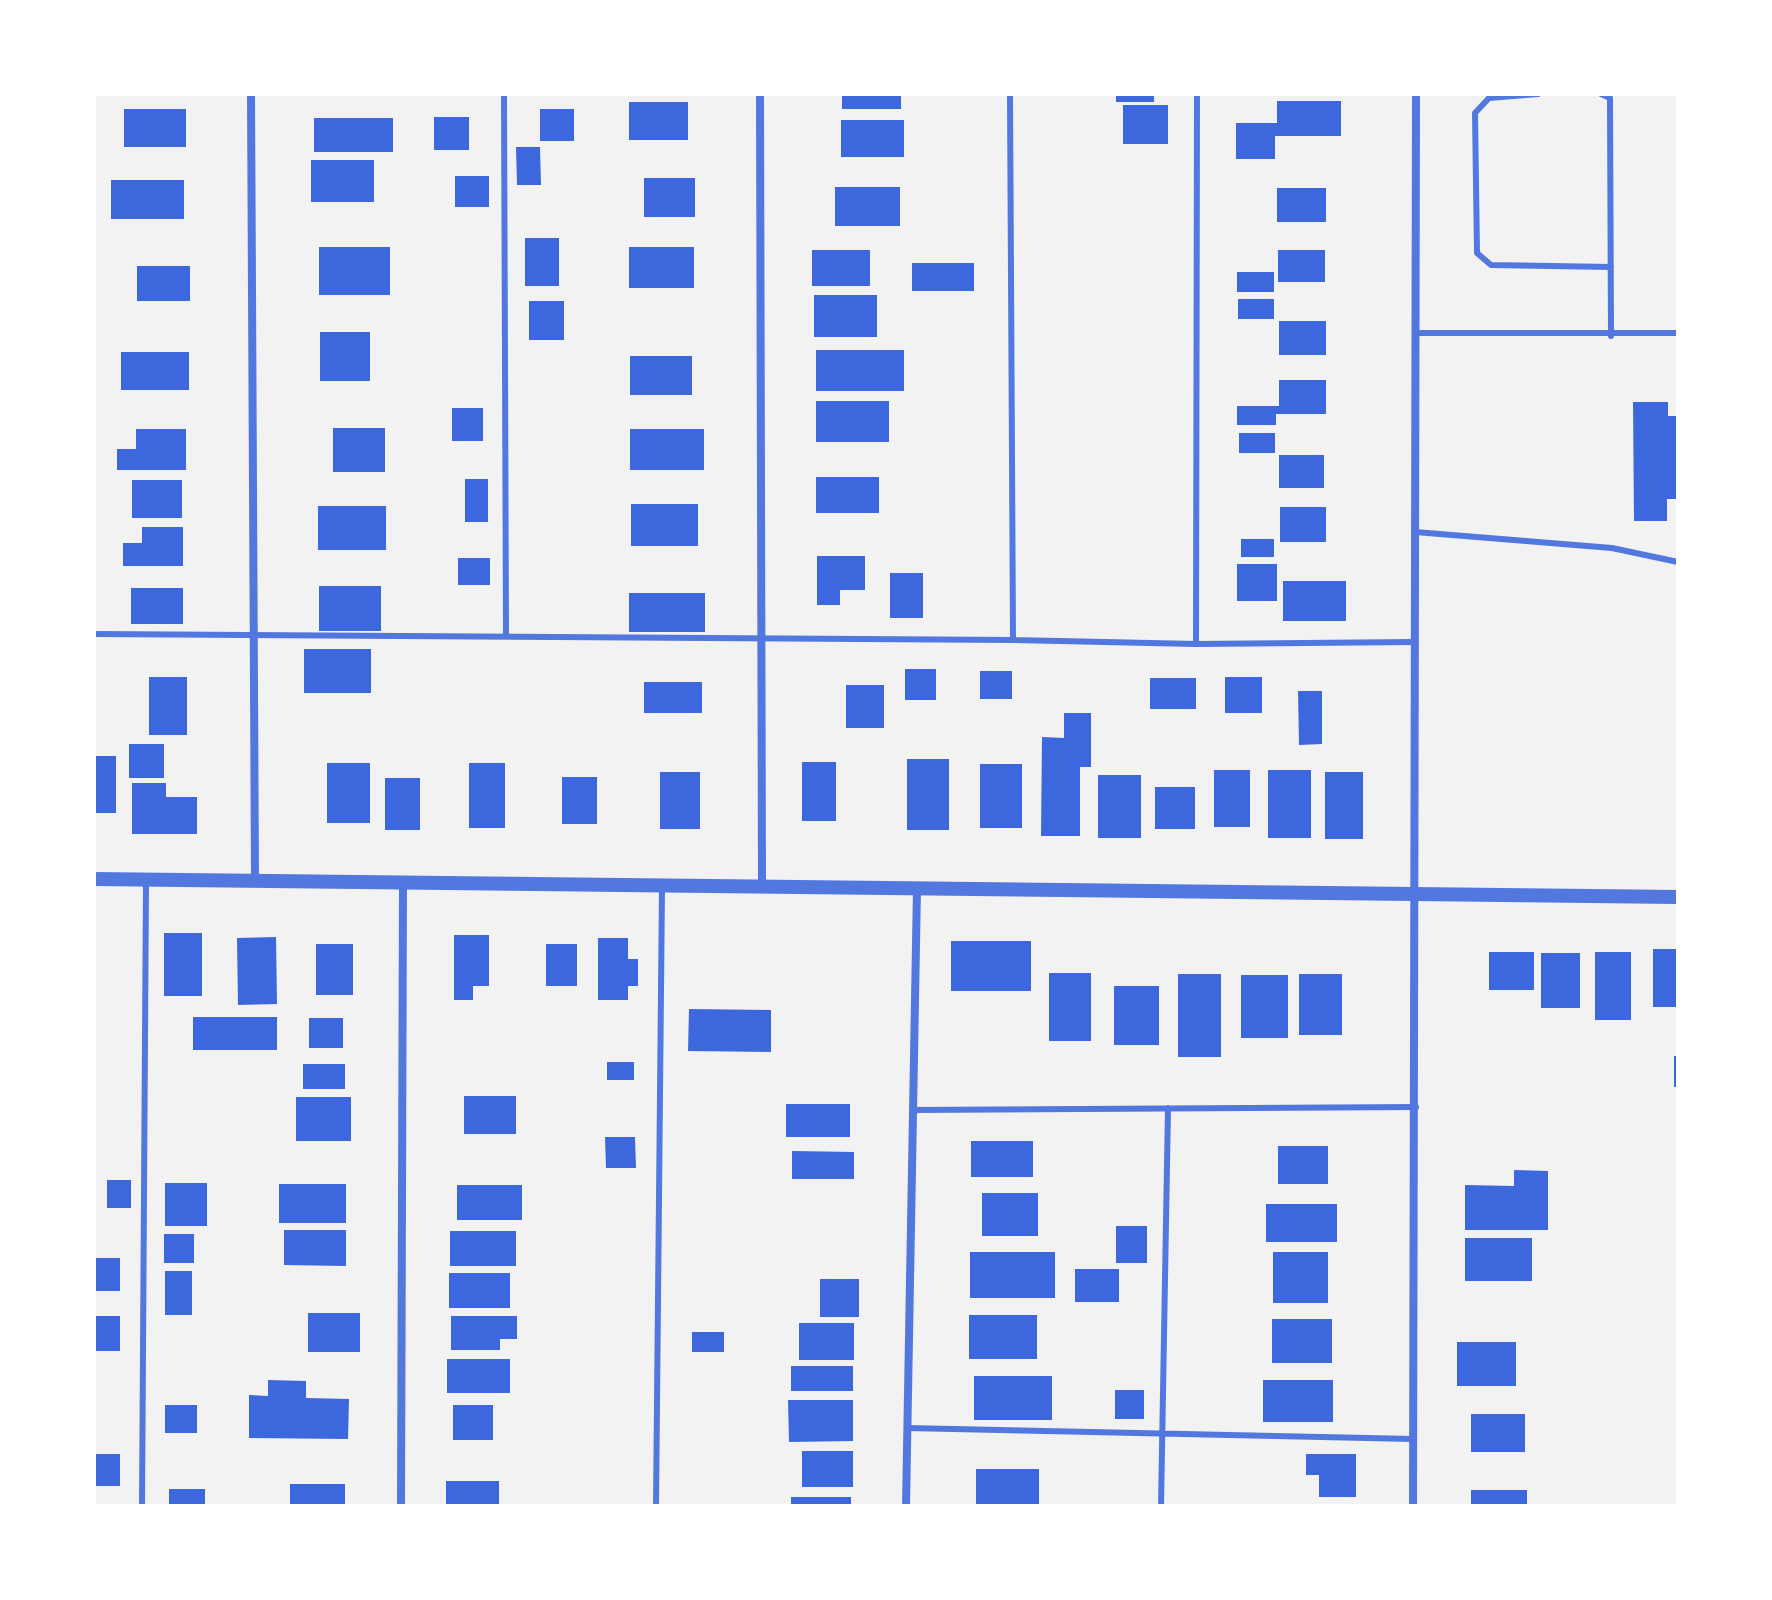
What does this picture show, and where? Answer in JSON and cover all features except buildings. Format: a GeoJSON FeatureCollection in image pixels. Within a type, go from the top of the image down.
{"type":"FeatureCollection","features":[{"type":"Feature","properties":{"kind":"street"},"geometry":{"type":"LineString","coordinates":[[251,94],[255,880]]}},
{"type":"Feature","properties":{"kind":"street"},"geometry":{"type":"LineString","coordinates":[[760,94],[762,885]]}},
{"type":"Feature","properties":{"kind":"street"},"geometry":{"type":"LineString","coordinates":[[1413,1506],[1416,94]]}},
{"type":"Feature","properties":{"kind":"street"},"geometry":{"type":"LineString","coordinates":[[94,879],[662,883],[1678,897]]}},
{"type":"Feature","properties":{"kind":"street"},"geometry":{"type":"LineString","coordinates":[[401,1506],[403,881]]}},
{"type":"Feature","properties":{"kind":"street"},"geometry":{"type":"LineString","coordinates":[[906,1506],[917,887]]}},
{"type":"Feature","properties":{"kind":"lane"},"geometry":{"type":"LineString","coordinates":[[504,94],[506,636]]}},
{"type":"Feature","properties":{"kind":"lane"},"geometry":{"type":"LineString","coordinates":[[1010,94],[1013,640]]}},
{"type":"Feature","properties":{"kind":"lane"},"geometry":{"type":"LineString","coordinates":[[1196,644],[1197,94]]}},
{"type":"Feature","properties":{"kind":"lane"},"geometry":{"type":"LineString","coordinates":[[1538,94],[1489,98],[1475,113],[1477,253],[1491,265],[1611,267]]}},
{"type":"Feature","properties":{"kind":"lane"},"geometry":{"type":"LineString","coordinates":[[1601,94],[1610,98],[1611,336]]}},
{"type":"Feature","properties":{"kind":"lane"},"geometry":{"type":"LineString","coordinates":[[1416,333],[1611,336],[1678,333]]}},
{"type":"Feature","properties":{"kind":"lane"},"geometry":{"type":"LineString","coordinates":[[1415,532],[1612,548],[1678,562]]}},
{"type":"Feature","properties":{"kind":"lane"},"geometry":{"type":"LineString","coordinates":[[94,634],[1196,644],[1414,642]]}},
{"type":"Feature","properties":{"kind":"lane"},"geometry":{"type":"LineString","coordinates":[[142,1506],[146,880]]}},
{"type":"Feature","properties":{"kind":"lane"},"geometry":{"type":"LineString","coordinates":[[656,1506],[662,883]]}},
{"type":"Feature","properties":{"kind":"lane"},"geometry":{"type":"LineString","coordinates":[[913,1110],[1416,1107]]}},
{"type":"Feature","properties":{"kind":"lane"},"geometry":{"type":"LineString","coordinates":[[1161,1506],[1168,1108]]}},
{"type":"Feature","properties":{"kind":"lane"},"geometry":{"type":"LineString","coordinates":[[907,1428],[1413,1439]]}}]}
